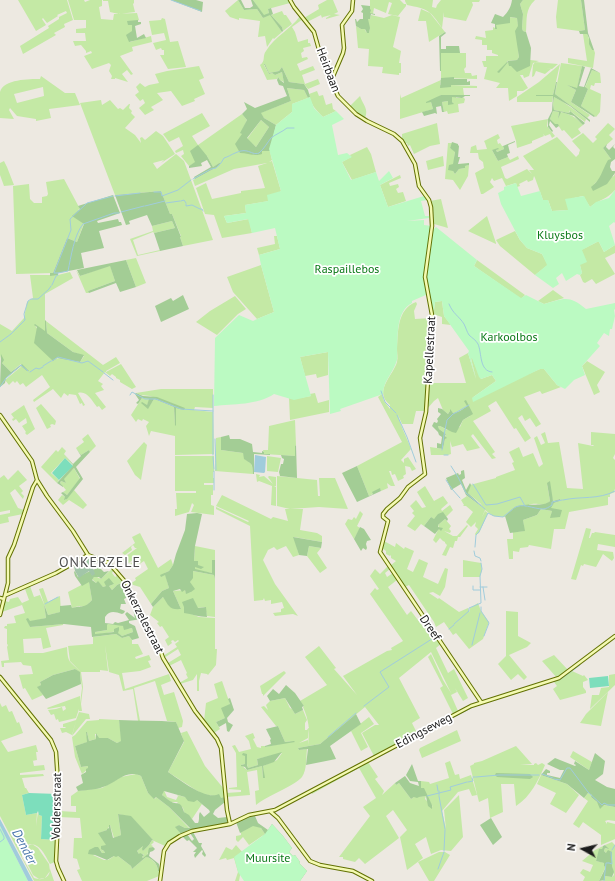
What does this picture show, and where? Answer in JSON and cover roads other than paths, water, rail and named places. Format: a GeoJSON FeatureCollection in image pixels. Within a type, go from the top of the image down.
{"type":"FeatureCollection","features":[{"type":"Feature","properties":{"kind":"street","name":"Heirbaan"},"geometry":{"type":"LineString","coordinates":[[290,0],[314,32],[323,64],[338,96],[352,111],[367,121],[394,134],[405,144],[416,166],[419,186],[429,200],[431,206],[432,226]]}},
{"type":"Feature","properties":{"kind":"street"},"geometry":{"type":"LineString","coordinates":[[331,81],[343,53],[344,41],[342,26],[352,11],[353,0]]}},
{"type":"Feature","properties":{"kind":"street","name":"Kapellestraat"},"geometry":{"type":"LineString","coordinates":[[380,553],[388,521],[383,517],[385,511],[400,498],[406,489],[425,474],[420,438],[426,412],[432,315],[426,284],[426,272],[432,226]]}},
{"type":"Feature","properties":{"kind":"street"},"geometry":{"type":"LineString","coordinates":[[0,415],[32,461],[37,480],[79,539],[88,555],[60,571],[6,595]]}},
{"type":"Feature","properties":{"kind":"street"},"geometry":{"type":"LineString","coordinates":[[0,615],[8,583],[8,558],[14,545],[32,487],[37,480]]}},
{"type":"Feature","properties":{"kind":"street","name":"Dreef"},"geometry":{"type":"LineString","coordinates":[[380,553],[481,702]]}},
{"type":"Feature","properties":{"kind":"street","name":"Onkerzelestraat"},"geometry":{"type":"LineString","coordinates":[[88,555],[108,563],[128,585],[147,632],[159,648],[163,658],[195,711],[217,739],[221,748],[227,810],[230,824]]}},
{"type":"Feature","properties":{"kind":"street"},"geometry":{"type":"LineString","coordinates":[[0,598],[4,599]]}},
{"type":"Feature","properties":{"kind":"street","name":"Edingseweg"},"geometry":{"type":"LineString","coordinates":[[160,881],[163,854],[169,843],[189,832],[230,824],[248,815],[271,812],[471,706],[555,680],[564,675],[615,636]]}},
{"type":"Feature","properties":{"kind":"street","name":"Voldersstraat"},"geometry":{"type":"LineString","coordinates":[[0,677],[51,740],[55,749],[59,798],[56,861],[64,881]]}},
{"type":"Feature","properties":{"kind":"street"},"geometry":{"type":"LineString","coordinates":[[275,810],[278,818]]}},
{"type":"Feature","properties":{"kind":"street"},"geometry":{"type":"LineString","coordinates":[[271,812],[278,818],[310,861],[320,865],[353,871],[372,881]]}},
{"type":"Feature","properties":{"kind":"water"},"geometry":{"type":"Polygon","coordinates":[[[255,455],[266,457],[264,473],[254,472],[255,455]]]}},
{"type":"Feature","properties":{"kind":"water","name":"Dender"},"geometry":{"type":"Polygon","coordinates":[[[0,819],[33,881],[28,881],[0,826],[0,819]]]}},
{"type":"Feature","properties":{"kind":"waterway"},"geometry":{"type":"LineString","coordinates":[[171,0],[201,11]]}},
{"type":"Feature","properties":{"kind":"waterway"},"geometry":{"type":"LineString","coordinates":[[193,179],[211,169],[216,168],[224,158],[238,152],[247,151],[258,154],[271,138],[287,128],[294,128]]}},
{"type":"Feature","properties":{"kind":"waterway"},"geometry":{"type":"LineString","coordinates":[[154,192],[161,192],[162,196],[178,190],[191,180]]}},
{"type":"Feature","properties":{"kind":"waterway"},"geometry":{"type":"LineString","coordinates":[[115,196],[140,193]]}},
{"type":"Feature","properties":{"kind":"waterway"},"geometry":{"type":"LineString","coordinates":[[58,273],[54,273],[71,230],[70,219],[87,203],[113,196]]}},
{"type":"Feature","properties":{"kind":"waterway"},"geometry":{"type":"LineString","coordinates":[[181,201],[184,200],[186,203]]}},
{"type":"Feature","properties":{"kind":"waterway"},"geometry":{"type":"LineString","coordinates":[[145,206],[165,201]]}},
{"type":"Feature","properties":{"kind":"waterway"},"geometry":{"type":"LineString","coordinates":[[166,203],[180,201]]}},
{"type":"Feature","properties":{"kind":"waterway"},"geometry":{"type":"LineString","coordinates":[[186,204],[186,206],[192,205],[202,209],[203,211]]}},
{"type":"Feature","properties":{"kind":"waterway"},"geometry":{"type":"LineString","coordinates":[[121,212],[144,206]]}},
{"type":"Feature","properties":{"kind":"waterway"},"geometry":{"type":"LineString","coordinates":[[58,273],[68,271],[75,240],[83,224],[114,213],[119,213]]}},
{"type":"Feature","properties":{"kind":"waterway"},"geometry":{"type":"LineString","coordinates":[[52,285],[56,276],[58,275]]}},
{"type":"Feature","properties":{"kind":"waterway"},"geometry":{"type":"LineString","coordinates":[[0,342],[11,334],[25,320],[24,314],[28,301],[31,299],[38,299],[51,286]]}},
{"type":"Feature","properties":{"kind":"waterway"},"geometry":{"type":"LineString","coordinates":[[449,304],[464,324],[469,335],[478,344],[483,365],[488,371],[492,372]]}},
{"type":"Feature","properties":{"kind":"waterway"},"geometry":{"type":"LineString","coordinates":[[52,361],[58,357],[82,363],[88,361],[103,372]]}},
{"type":"Feature","properties":{"kind":"waterway"},"geometry":{"type":"LineString","coordinates":[[43,366],[51,361]]}},
{"type":"Feature","properties":{"kind":"waterway"},"geometry":{"type":"LineString","coordinates":[[0,387],[6,378],[21,365],[28,371]]}},
{"type":"Feature","properties":{"kind":"waterway"},"geometry":{"type":"LineString","coordinates":[[30,372],[36,368],[39,369],[43,367]]}},
{"type":"Feature","properties":{"kind":"waterway"},"geometry":{"type":"LineString","coordinates":[[104,373],[113,380]]}},
{"type":"Feature","properties":{"kind":"waterway"},"geometry":{"type":"LineString","coordinates":[[381,391],[385,402],[396,413]]}},
{"type":"Feature","properties":{"kind":"waterway"},"geometry":{"type":"LineString","coordinates":[[130,395],[132,392],[145,399],[156,399],[181,409],[213,411]]}},
{"type":"Feature","properties":{"kind":"waterway"},"geometry":{"type":"LineString","coordinates":[[213,395],[213,455]]}},
{"type":"Feature","properties":{"kind":"waterway"},"geometry":{"type":"LineString","coordinates":[[442,450],[447,420],[453,414],[469,405]]}},
{"type":"Feature","properties":{"kind":"waterway"},"geometry":{"type":"LineString","coordinates":[[397,415],[416,462]]}},
{"type":"Feature","properties":{"kind":"waterway"},"geometry":{"type":"LineString","coordinates":[[215,439],[216,470]]}},
{"type":"Feature","properties":{"kind":"waterway"},"geometry":{"type":"LineString","coordinates":[[213,457],[214,469]]}},
{"type":"Feature","properties":{"kind":"waterway"},"geometry":{"type":"LineString","coordinates":[[451,466],[466,493],[485,509]]}},
{"type":"Feature","properties":{"kind":"waterway"},"geometry":{"type":"LineString","coordinates":[[214,471],[214,490]]}},
{"type":"Feature","properties":{"kind":"waterway"},"geometry":{"type":"LineString","coordinates":[[446,480],[460,498]]}},
{"type":"Feature","properties":{"kind":"waterway"},"geometry":{"type":"LineString","coordinates":[[473,484],[486,505],[497,504],[520,497],[525,506]]}},
{"type":"Feature","properties":{"kind":"waterway"},"geometry":{"type":"LineString","coordinates":[[563,500],[603,496],[615,491]]}},
{"type":"Feature","properties":{"kind":"waterway"},"geometry":{"type":"LineString","coordinates":[[514,508],[517,506],[524,506],[544,509],[552,505],[552,502],[562,500]]}},
{"type":"Feature","properties":{"kind":"waterway"},"geometry":{"type":"LineString","coordinates":[[475,547],[476,535],[488,513],[494,516],[503,517],[513,509]]}},
{"type":"Feature","properties":{"kind":"waterway"},"geometry":{"type":"LineString","coordinates":[[474,551],[475,556],[480,558],[481,561]]}},
{"type":"Feature","properties":{"kind":"waterway"},"geometry":{"type":"LineString","coordinates":[[454,624],[469,611],[469,608],[481,603],[481,563]]}},
{"type":"Feature","properties":{"kind":"waterway"},"geometry":{"type":"LineString","coordinates":[[473,586],[473,590],[480,590]]}},
{"type":"Feature","properties":{"kind":"waterway"},"geometry":{"type":"LineString","coordinates":[[480,587],[487,587]]}},
{"type":"Feature","properties":{"kind":"waterway"},"geometry":{"type":"LineString","coordinates":[[483,587],[485,600]]}},
{"type":"Feature","properties":{"kind":"waterway"},"geometry":{"type":"LineString","coordinates":[[45,604],[58,597]]}},
{"type":"Feature","properties":{"kind":"waterway"},"geometry":{"type":"LineString","coordinates":[[481,607],[481,611],[489,623],[484,636]]}},
{"type":"Feature","properties":{"kind":"waterway"},"geometry":{"type":"LineString","coordinates":[[472,645],[480,613]]}},
{"type":"Feature","properties":{"kind":"waterway"},"geometry":{"type":"LineString","coordinates":[[449,629],[454,625]]}},
{"type":"Feature","properties":{"kind":"waterway"},"geometry":{"type":"LineString","coordinates":[[364,706],[389,687],[380,672],[435,637]]}},
{"type":"Feature","properties":{"kind":"waterway"},"geometry":{"type":"LineString","coordinates":[[551,682],[561,679],[580,665]]}},
{"type":"Feature","properties":{"kind":"waterway"},"geometry":{"type":"LineString","coordinates":[[456,716],[473,707]]}},
{"type":"Feature","properties":{"kind":"waterway"},"geometry":{"type":"LineString","coordinates":[[328,737],[356,713]]}},
{"type":"Feature","properties":{"kind":"waterway"},"geometry":{"type":"LineString","coordinates":[[449,719],[453,717]]}},
{"type":"Feature","properties":{"kind":"waterway"},"geometry":{"type":"LineString","coordinates":[[435,727],[448,720]]}},
{"type":"Feature","properties":{"kind":"waterway"},"geometry":{"type":"LineString","coordinates":[[406,742],[411,739]]}},
{"type":"Feature","properties":{"kind":"waterway"},"geometry":{"type":"LineString","coordinates":[[389,751],[404,743]]}},
{"type":"Feature","properties":{"kind":"waterway"},"geometry":{"type":"LineString","coordinates":[[383,754],[388,752]]}},
{"type":"Feature","properties":{"kind":"waterway"},"geometry":{"type":"LineString","coordinates":[[359,767],[366,763]]}},
{"type":"Feature","properties":{"kind":"waterway"},"geometry":{"type":"LineString","coordinates":[[554,779],[560,780],[567,768],[570,768],[588,792],[602,805],[604,803],[608,805],[615,805]]}},
{"type":"Feature","properties":{"kind":"waterway"},"geometry":{"type":"LineString","coordinates":[[542,774],[553,778]]}},
{"type":"Feature","properties":{"kind":"waterway"},"geometry":{"type":"LineString","coordinates":[[476,777],[499,775],[539,775]]}},
{"type":"Feature","properties":{"kind":"waterway"},"geometry":{"type":"LineString","coordinates":[[468,782],[473,781],[472,778]]}},
{"type":"Feature","properties":{"kind":"waterway"},"geometry":{"type":"LineString","coordinates":[[439,795],[439,793],[451,790],[450,787],[467,782]]}},
{"type":"Feature","properties":{"kind":"waterway"},"geometry":{"type":"LineString","coordinates":[[437,785],[438,791]]}},
{"type":"Feature","properties":{"kind":"waterway"},"geometry":{"type":"LineString","coordinates":[[427,796],[439,793],[439,791]]}},
{"type":"Feature","properties":{"kind":"waterway"},"geometry":{"type":"LineString","coordinates":[[439,796],[445,829]]}},
{"type":"Feature","properties":{"kind":"waterway","name":"Dender"},"geometry":{"type":"LineString","coordinates":[[0,829],[4,837],[4,839],[0,842]]}},
{"type":"Feature","properties":{"kind":"waterway"},"geometry":{"type":"LineString","coordinates":[[444,851],[445,830]]}},
{"type":"Feature","properties":{"kind":"waterway"},"geometry":{"type":"LineString","coordinates":[[612,850],[615,845]]}},
{"type":"Feature","properties":{"kind":"waterway"},"geometry":{"type":"LineString","coordinates":[[438,869],[444,852]]}},
{"type":"Feature","properties":{"kind":"waterway"},"geometry":{"type":"LineString","coordinates":[[609,863],[612,864],[611,852]]}},
{"type":"Feature","properties":{"kind":"waterway"},"geometry":{"type":"LineString","coordinates":[[604,881],[606,863],[609,863]]}},
{"type":"Feature","properties":{"kind":"district","name":"ONKERZELE"},"geometry":{"type":"Point","coordinates":[100,563]}},
{"type":"Feature","properties":{"kind":"park label","name":"Kluysbos"},"geometry":{"type":"Point","coordinates":[560,236]}},
{"type":"Feature","properties":{"kind":"park label","name":"Raspaillebos"},"geometry":{"type":"Point","coordinates":[347,270]}},
{"type":"Feature","properties":{"kind":"park label","name":"Karkoolbos"},"geometry":{"type":"Point","coordinates":[509,338]}},
{"type":"Feature","properties":{"kind":"park label","name":"Muursite"},"geometry":{"type":"Point","coordinates":[268,859]}}]}
